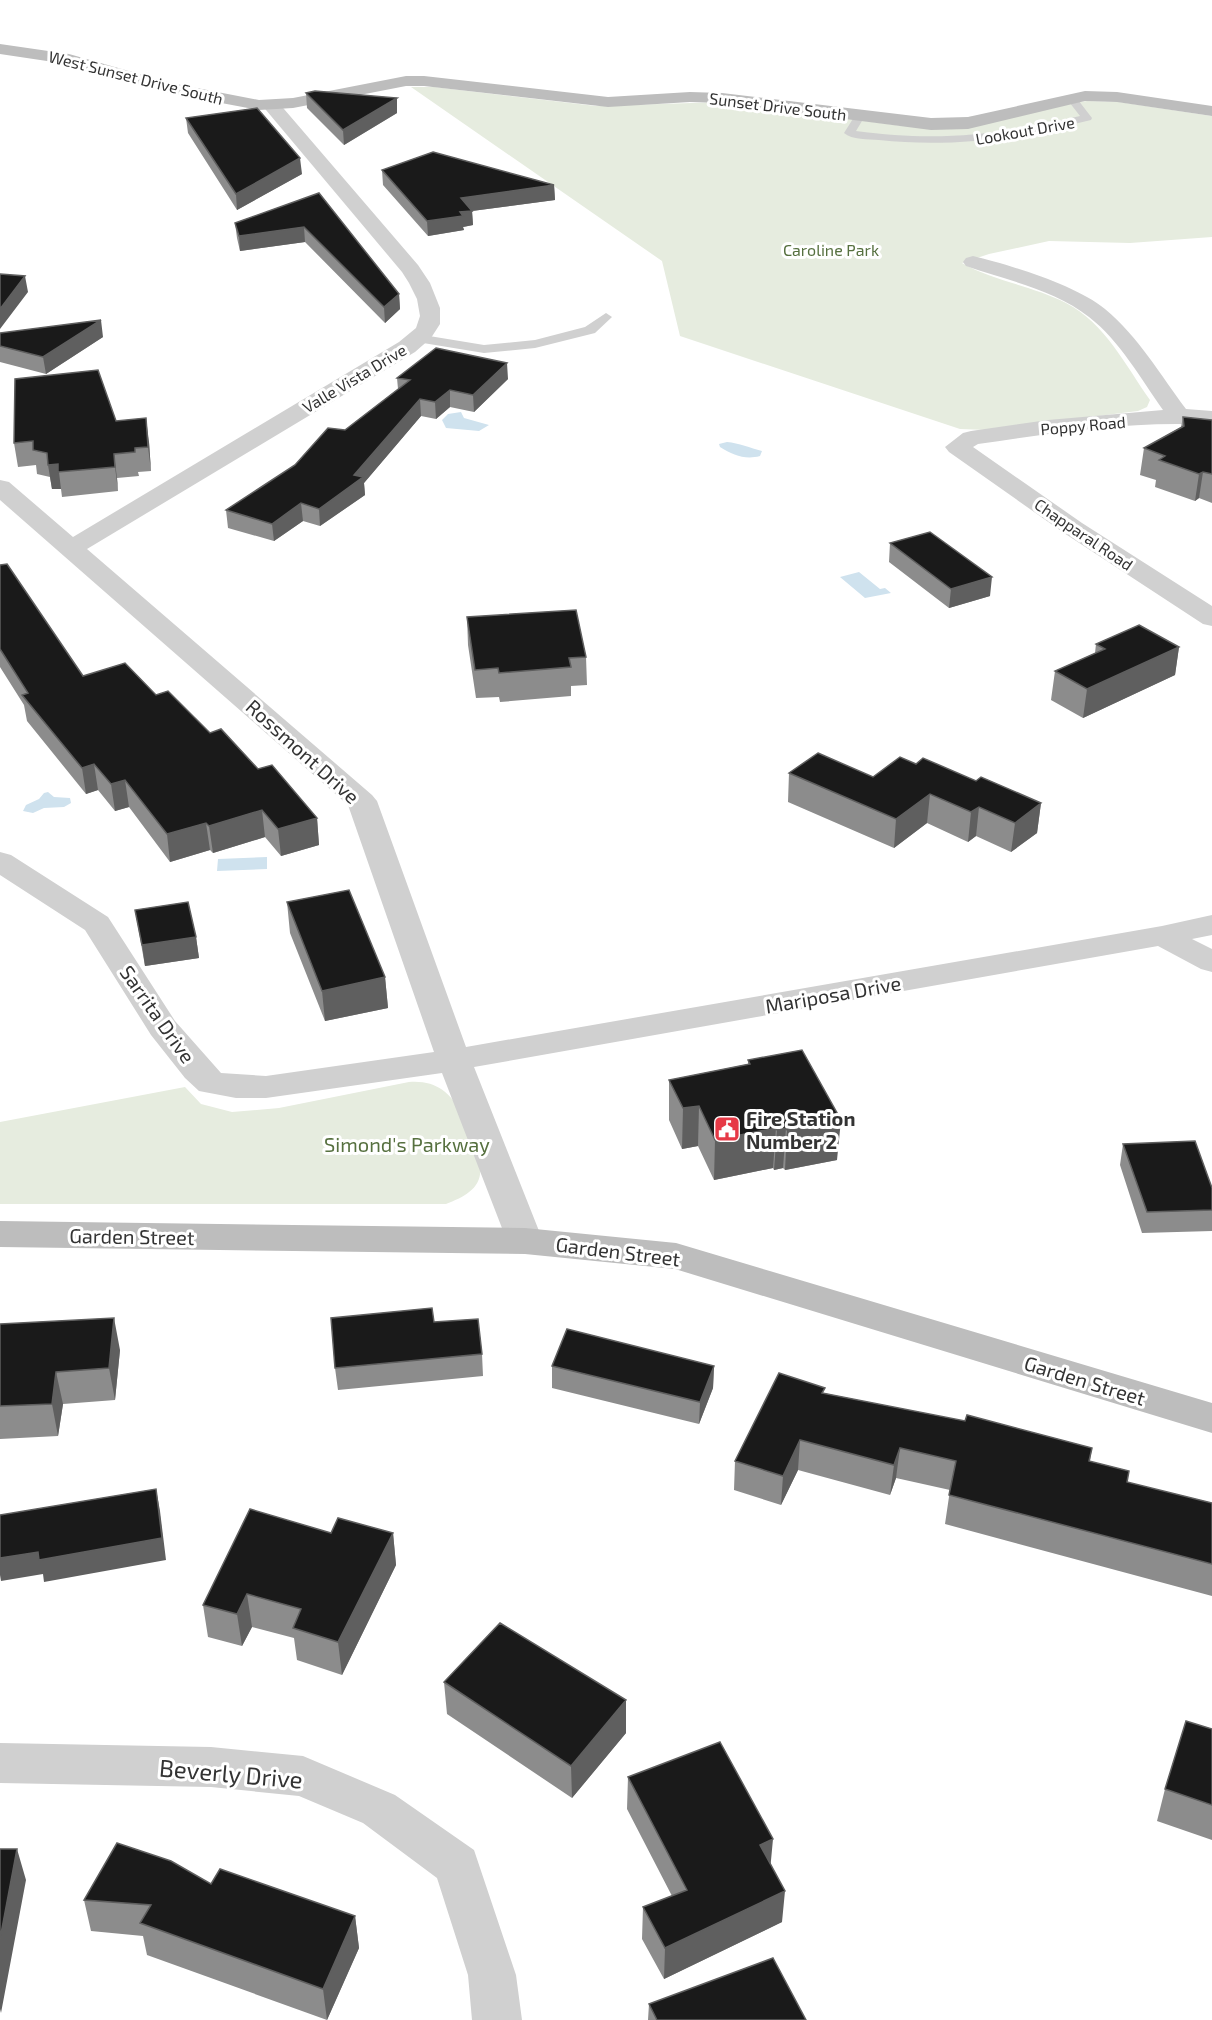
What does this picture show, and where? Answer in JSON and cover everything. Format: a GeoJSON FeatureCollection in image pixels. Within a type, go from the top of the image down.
{"type":"FeatureCollection","features":[{"type":"Feature","properties":{"kind":"street","name":"West Sunset Drive South"},"geometry":{"type":"LineString","coordinates":[[0,49],[69,58],[168,88],[225,100],[272,106]]}},
{"type":"Feature","properties":{"kind":"street","name":"Sunset Drive South"},"geometry":{"type":"LineString","coordinates":[[272,106],[307,101],[387,83],[424,81],[608,102],[690,97],[722,98],[912,123],[957,124],[983,120],[1071,98],[1117,97],[1212,111]]}},
{"type":"Feature","properties":{"kind":"street","name":"Valle Vista Drive"},"geometry":{"type":"LineString","coordinates":[[70,549],[406,347],[426,330],[430,320],[430,308],[422,286],[411,269],[272,106]]}},
{"type":"Feature","properties":{"kind":"street"},"geometry":{"type":"LineString","coordinates":[[973,262],[1068,297],[1095,312],[1111,327],[1179,416]]}},
{"type":"Feature","properties":{"kind":"street","name":"Poppy Road"},"geometry":{"type":"LineString","coordinates":[[957,447],[971,438],[996,434],[1179,416],[1212,418]]}},
{"type":"Feature","properties":{"kind":"street","name":"Chapparal Road"},"geometry":{"type":"LineString","coordinates":[[957,447],[1073,528],[1212,618]]}},
{"type":"Feature","properties":{"kind":"street","name":"Rossmont Drive"},"geometry":{"type":"LineString","coordinates":[[0,487],[362,801],[454,1060],[525,1241]]}},
{"type":"Feature","properties":{"kind":"street","name":"Sarrita Drive"},"geometry":{"type":"LineString","coordinates":[[0,861],[97,924],[163,1028],[211,1083],[266,1088],[454,1060]]}},
{"type":"Feature","properties":{"kind":"street","name":"Mariposa Drive"},"geometry":{"type":"LineString","coordinates":[[454,1060],[1162,936],[1212,925]]}},
{"type":"Feature","properties":{"kind":"street"},"geometry":{"type":"LineString","coordinates":[[1162,936],[1212,963]]}},
{"type":"Feature","properties":{"kind":"street","name":"Garden Street"},"geometry":{"type":"LineString","coordinates":[[0,1234],[525,1241],[676,1256],[1212,1418]]}},
{"type":"Feature","properties":{"kind":"street","name":"Beverly Drive"},"geometry":{"type":"LineString","coordinates":[[0,1763],[212,1767],[303,1776],[380,1809],[456,1865],[492,1975],[497,2020]]}},
{"type":"Feature","properties":{"kind":"lane","name":"Lookout Drive"},"geometry":{"type":"LineString","coordinates":[[860,116],[849,133],[914,140],[968,140],[1021,133],[1087,118],[1071,98]]}},
{"type":"Feature","properties":{"kind":"lane"},"geometry":{"type":"LineString","coordinates":[[417,338],[483,349],[535,344],[590,330],[606,317]]}},
{"type":"Feature","properties":{"kind":"green space","name":"Caroline Park"},"geometry":{"type":"Polygon","coordinates":[[[411,87],[434,87],[596,106],[724,102],[902,126],[1087,101],[1119,102],[1212,116],[1212,237],[1130,243],[1049,241],[989,254],[962,263],[1053,297],[1080,312],[1114,346],[1150,400],[1147,407],[1138,411],[987,430],[960,429],[680,336],[662,261],[411,87]]]}},
{"type":"Feature","properties":{"kind":"green space","name":"Simond's Parkway"},"geometry":{"type":"Polygon","coordinates":[[[409,1082],[426,1083],[440,1088],[450,1097],[465,1122],[480,1166],[478,1180],[471,1191],[446,1204],[0,1204],[0,1122],[185,1087],[201,1104],[232,1112],[279,1108],[409,1082]]]}},
{"type":"Feature","properties":{"kind":"water"},"geometry":{"type":"Polygon","coordinates":[[[461,412],[464,418],[489,425],[479,431],[446,428],[442,420],[448,414],[461,412]]]}},
{"type":"Feature","properties":{"kind":"water"},"geometry":{"type":"Polygon","coordinates":[[[727,442],[762,451],[760,456],[739,456],[720,447],[719,444],[727,442]]]}},
{"type":"Feature","properties":{"kind":"water"},"geometry":{"type":"Polygon","coordinates":[[[859,572],[880,589],[885,588],[891,593],[865,598],[840,577],[859,572]]]}},
{"type":"Feature","properties":{"kind":"water"},"geometry":{"type":"Polygon","coordinates":[[[48,792],[54,797],[70,798],[71,803],[64,807],[44,808],[33,813],[23,811],[26,805],[48,792]]]}},
{"type":"Feature","properties":{"kind":"water"},"geometry":{"type":"Polygon","coordinates":[[[267,857],[267,869],[217,871],[218,859],[267,857]]]}},
{"type":"Feature","properties":{"kind":"building"},"geometry":{"type":"Polygon","coordinates":[[[315,91],[397,98],[343,130],[306,93],[315,91]]]}},
{"type":"Feature","properties":{"kind":"building"},"geometry":{"type":"Polygon","coordinates":[[[257,108],[300,158],[236,194],[186,118],[257,108]]]}},
{"type":"Feature","properties":{"kind":"building"},"geometry":{"type":"Polygon","coordinates":[[[433,152],[554,185],[461,198],[472,211],[460,212],[463,216],[427,221],[382,170],[433,152]]]}},
{"type":"Feature","properties":{"kind":"building"},"geometry":{"type":"Polygon","coordinates":[[[319,193],[399,294],[384,307],[304,227],[239,236],[235,223],[319,193]]]}},
{"type":"Feature","properties":{"kind":"building"},"geometry":{"type":"Polygon","coordinates":[[[0,274],[25,276],[0,309],[0,274]]]}},
{"type":"Feature","properties":{"kind":"building"},"geometry":{"type":"Polygon","coordinates":[[[101,320],[43,357],[0,346],[0,333],[101,320]]]}},
{"type":"Feature","properties":{"kind":"building"},"geometry":{"type":"Polygon","coordinates":[[[436,348],[507,363],[473,395],[450,390],[435,402],[420,399],[354,475],[363,477],[319,509],[301,503],[272,524],[226,510],[295,465],[328,428],[345,430],[410,380],[397,378],[436,348]]]}},
{"type":"Feature","properties":{"kind":"building"},"geometry":{"type":"Polygon","coordinates":[[[98,370],[116,421],[146,418],[148,447],[135,448],[135,452],[114,454],[115,467],[58,472],[58,464],[48,465],[47,453],[33,450],[33,441],[14,443],[15,379],[98,370]]]}},
{"type":"Feature","properties":{"kind":"building"},"geometry":{"type":"Polygon","coordinates":[[[1183,417],[1212,420],[1212,474],[1203,472],[1199,474],[1159,460],[1165,456],[1144,448],[1184,426],[1183,417]]]}},
{"type":"Feature","properties":{"kind":"building"},"geometry":{"type":"Polygon","coordinates":[[[930,532],[992,577],[951,589],[890,543],[930,532]]]}},
{"type":"Feature","properties":{"kind":"building"},"geometry":{"type":"Polygon","coordinates":[[[7,564],[83,676],[125,663],[156,695],[168,691],[210,733],[221,729],[258,769],[272,765],[317,818],[278,829],[262,810],[209,826],[206,823],[167,834],[125,780],[111,784],[94,764],[82,768],[22,695],[28,693],[0,649],[0,565],[7,564]]]}},
{"type":"Feature","properties":{"kind":"building"},"geometry":{"type":"Polygon","coordinates":[[[576,610],[586,657],[569,658],[571,667],[499,673],[498,668],[475,670],[467,617],[576,610]]]}},
{"type":"Feature","properties":{"kind":"building"},"geometry":{"type":"Polygon","coordinates":[[[1139,625],[1179,647],[1087,689],[1055,671],[1105,649],[1096,644],[1139,625]]]}},
{"type":"Feature","properties":{"kind":"building"},"geometry":{"type":"Polygon","coordinates":[[[818,753],[873,777],[900,757],[916,764],[923,758],[976,781],[981,777],[1041,803],[1015,823],[979,807],[971,812],[930,794],[896,819],[789,773],[818,753]]]}},
{"type":"Feature","properties":{"kind":"building"},"geometry":{"type":"Polygon","coordinates":[[[349,890],[385,977],[322,991],[287,902],[349,890]]]}},
{"type":"Feature","properties":{"kind":"building"},"geometry":{"type":"Polygon","coordinates":[[[188,902],[196,937],[142,945],[135,910],[188,902]]]}},
{"type":"Feature","properties":{"kind":"building"},"geometry":{"type":"Polygon","coordinates":[[[802,1050],[841,1120],[787,1130],[776,1128],[715,1140],[699,1106],[683,1108],[669,1080],[750,1064],[748,1060],[802,1050]]]}},
{"type":"Feature","properties":{"kind":"building"},"geometry":{"type":"Polygon","coordinates":[[[1195,1141],[1212,1188],[1212,1210],[1147,1212],[1123,1144],[1195,1141]]]}},
{"type":"Feature","properties":{"kind":"building"},"geometry":{"type":"Polygon","coordinates":[[[432,1308],[434,1322],[478,1319],[482,1354],[335,1368],[331,1318],[432,1308]]]}},
{"type":"Feature","properties":{"kind":"building"},"geometry":{"type":"Polygon","coordinates":[[[114,1318],[109,1368],[56,1372],[52,1404],[0,1406],[0,1324],[114,1318]]]}},
{"type":"Feature","properties":{"kind":"building"},"geometry":{"type":"Polygon","coordinates":[[[567,1329],[714,1366],[700,1402],[552,1366],[567,1329]]]}},
{"type":"Feature","properties":{"kind":"building"},"geometry":{"type":"Polygon","coordinates":[[[779,1373],[825,1388],[822,1393],[965,1421],[967,1415],[1092,1448],[1089,1461],[1129,1471],[1127,1482],[1212,1503],[1212,1564],[949,1495],[956,1461],[900,1448],[894,1465],[800,1440],[783,1476],[735,1461],[779,1373]]]}},
{"type":"Feature","properties":{"kind":"building"},"geometry":{"type":"Polygon","coordinates":[[[156,1489],[162,1538],[39,1560],[38,1552],[0,1558],[0,1515],[156,1489]]]}},
{"type":"Feature","properties":{"kind":"building"},"geometry":{"type":"Polygon","coordinates":[[[250,1509],[331,1533],[338,1518],[393,1533],[338,1642],[293,1628],[301,1609],[247,1594],[237,1614],[203,1605],[250,1509]]]}},
{"type":"Feature","properties":{"kind":"building"},"geometry":{"type":"Polygon","coordinates":[[[500,1623],[626,1700],[571,1766],[444,1682],[500,1623]]]}},
{"type":"Feature","properties":{"kind":"building"},"geometry":{"type":"Polygon","coordinates":[[[1186,1721],[1212,1729],[1212,1805],[1165,1789],[1186,1721]]]}},
{"type":"Feature","properties":{"kind":"building"},"geometry":{"type":"Polygon","coordinates":[[[720,1742],[773,1839],[760,1845],[785,1891],[665,1948],[643,1907],[687,1890],[628,1777],[720,1742]]]}},
{"type":"Feature","properties":{"kind":"building"},"geometry":{"type":"Polygon","coordinates":[[[117,1843],[171,1861],[211,1884],[220,1869],[355,1916],[323,1989],[140,1923],[151,1905],[84,1900],[117,1843]]]}},
{"type":"Feature","properties":{"kind":"building"},"geometry":{"type":"Polygon","coordinates":[[[0,1849],[17,1849],[0,1939],[0,1849]]]}},
{"type":"Feature","properties":{"kind":"building"},"geometry":{"type":"Polygon","coordinates":[[[773,1958],[806,2020],[657,2020],[649,2004],[773,1958]]]}},
{"type":"Feature","properties":{"kind":"place","name":"Fire Station Number 2"},"geometry":{"type":"Point","coordinates":[727,1129]}}]}
